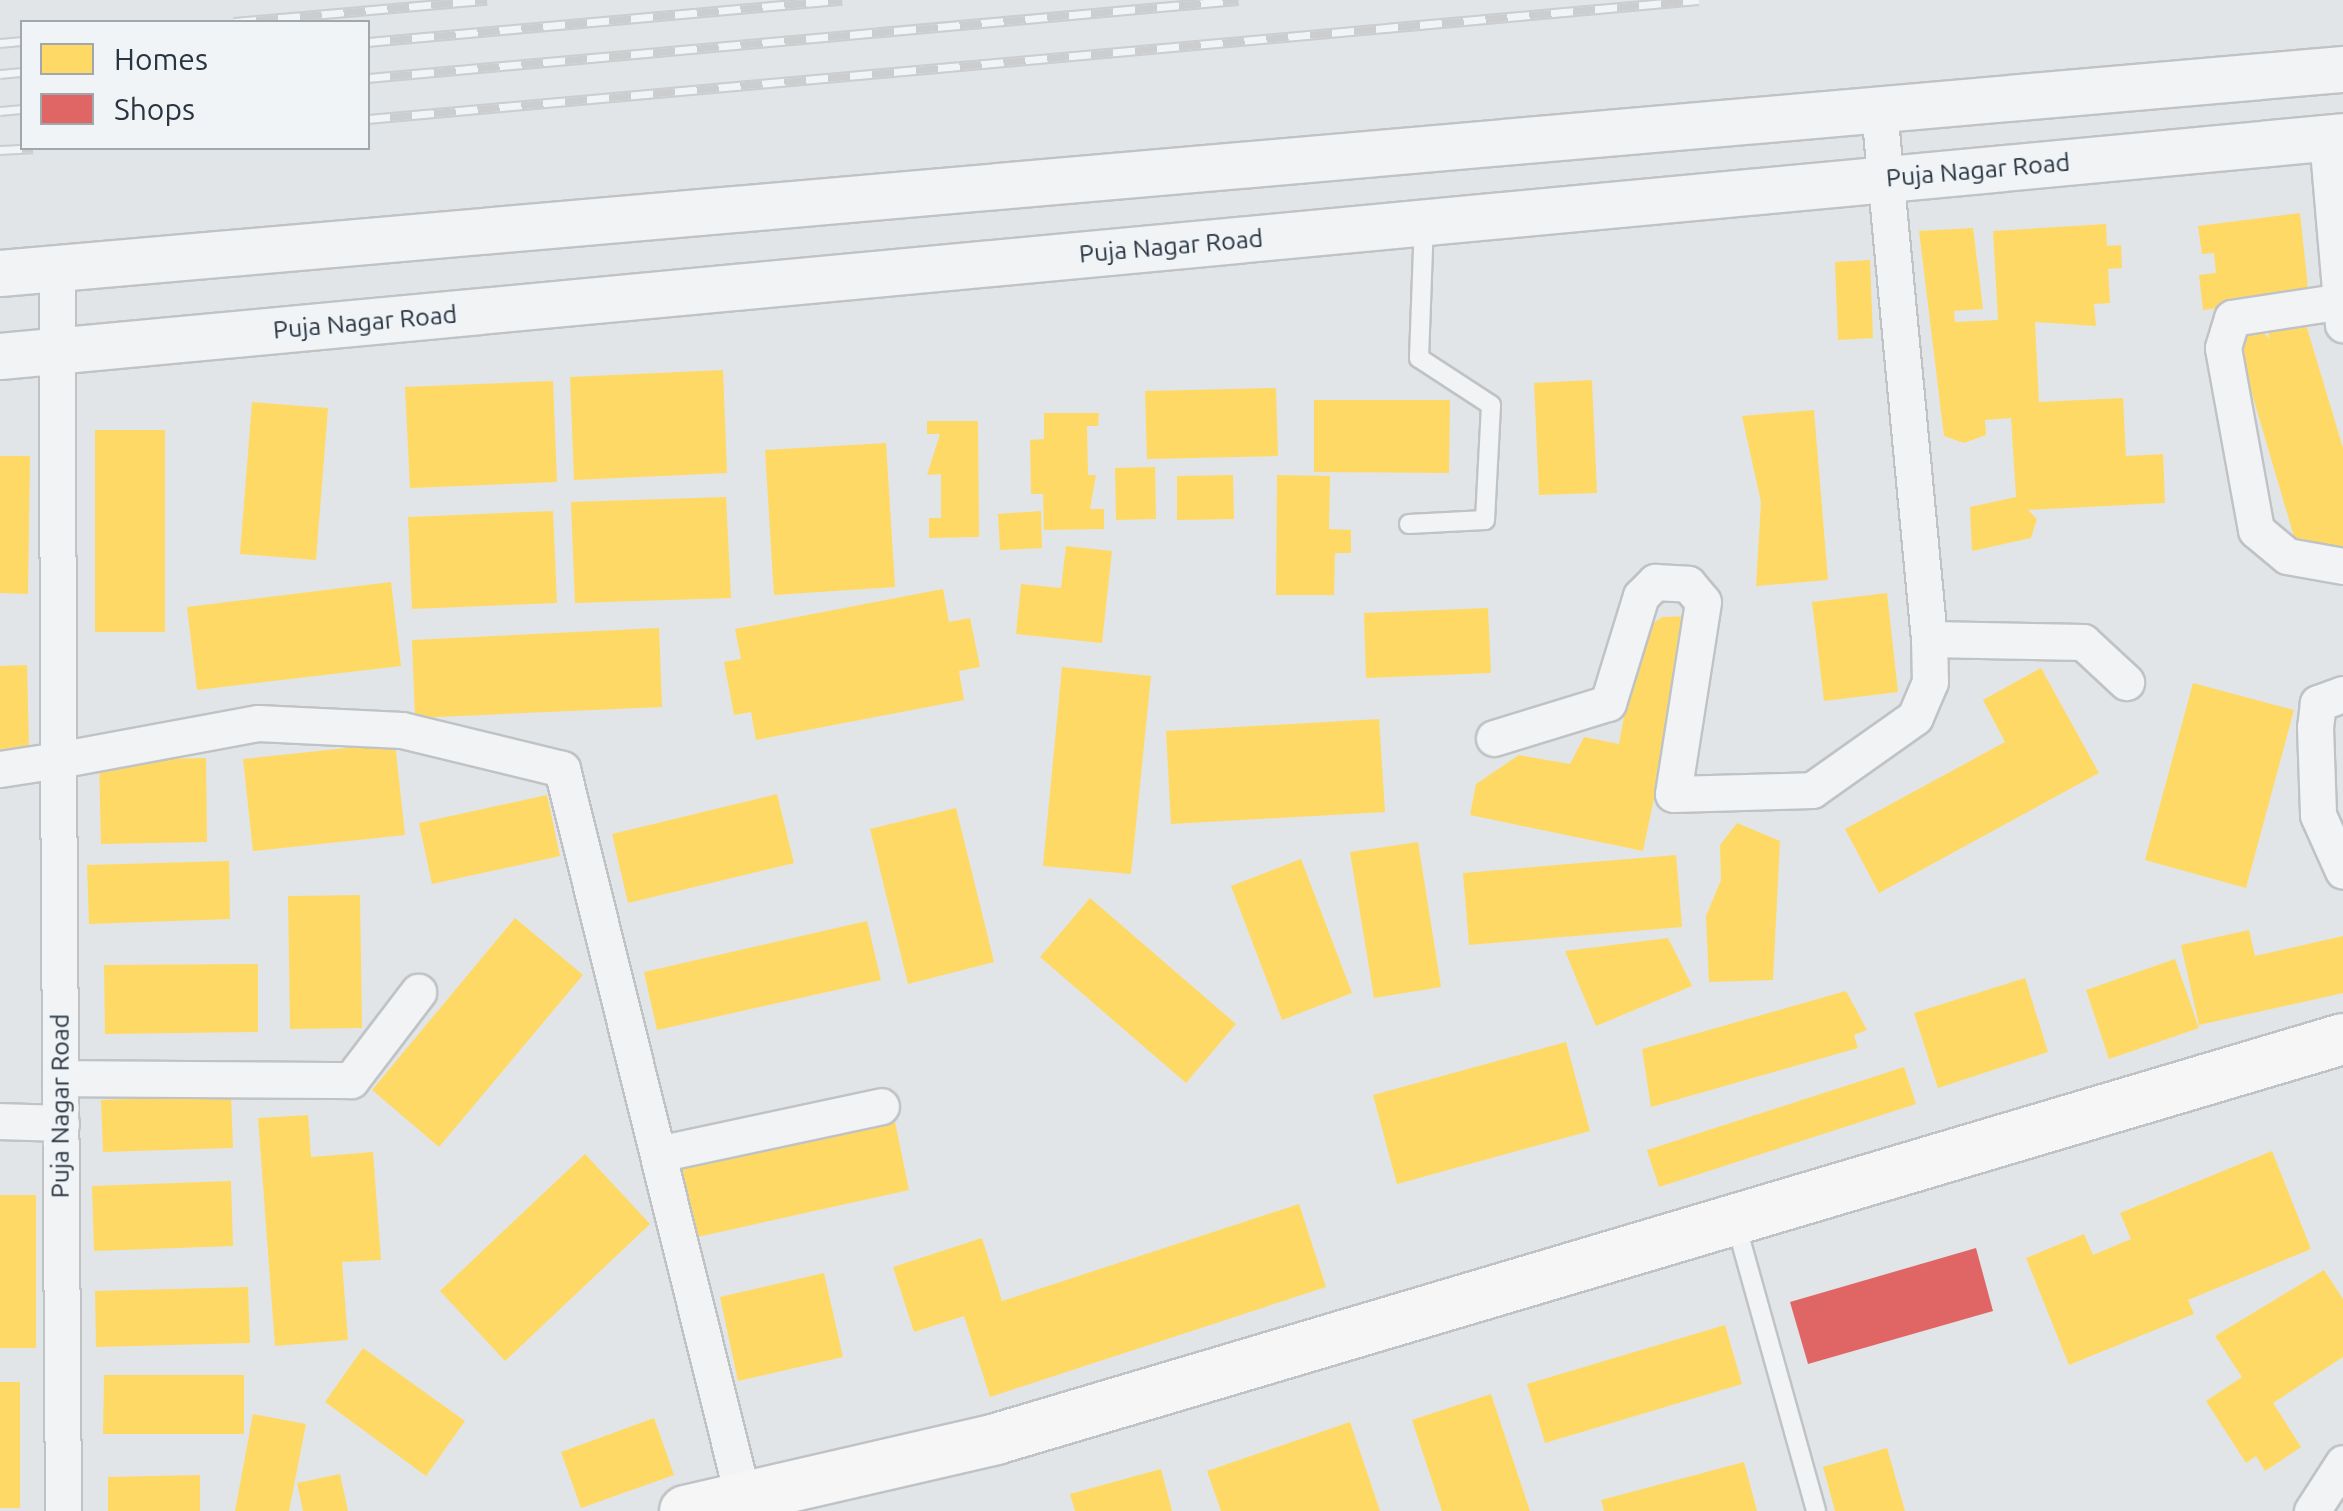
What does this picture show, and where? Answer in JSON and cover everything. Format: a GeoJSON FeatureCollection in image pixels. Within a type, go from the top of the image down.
{"type":"FeatureCollection","features":[{"type":"Feature","properties":{"kind":"main road"},"geometry":{"type":"LineString","coordinates":[[685,1511],[996,1440],[1736,1224],[2343,1039]]}},
{"type":"Feature","properties":{"kind":"street"},"geometry":{"type":"LineString","coordinates":[[0,272],[2343,70]]}},
{"type":"Feature","properties":{"kind":"street"},"geometry":{"type":"LineString","coordinates":[[1494,738],[1608,703],[1645,588],[1688,584],[1703,602],[1670,791],[1812,790],[1916,717],[1930,682],[1929,640],[1879,110]]}},
{"type":"Feature","properties":{"kind":"street"},"geometry":{"type":"LineString","coordinates":[[2335,137],[2340,313],[2232,318],[2223,348],[2256,530],[2287,556],[2343,566]]}},
{"type":"Feature","properties":{"kind":"street","name":"Puja Nagar Road"},"geometry":{"type":"LineString","coordinates":[[0,356],[2335,137]]}},
{"type":"Feature","properties":{"kind":"street","name":"Puja Nagar Road"},"geometry":{"type":"LineString","coordinates":[[57,268],[64,1511]]}},
{"type":"Feature","properties":{"kind":"street"},"geometry":{"type":"LineString","coordinates":[[1929,640],[2083,642],[2126,682]]}},
{"type":"Feature","properties":{"kind":"street"},"geometry":{"type":"LineString","coordinates":[[2343,694],[2318,704],[2315,727],[2318,816],[2343,871]]}},
{"type":"Feature","properties":{"kind":"street"},"geometry":{"type":"LineString","coordinates":[[0,768],[258,723],[402,730],[562,769],[743,1498]]}},
{"type":"Feature","properties":{"kind":"street"},"geometry":{"type":"LineString","coordinates":[[60,1078],[351,1080],[418,992]]}},
{"type":"Feature","properties":{"kind":"street"},"geometry":{"type":"LineString","coordinates":[[658,1154],[881,1106]]}},
{"type":"Feature","properties":{"kind":"street"},"geometry":{"type":"LineString","coordinates":[[0,1122],[61,1123]]}},
{"type":"Feature","properties":{"kind":"street"},"geometry":{"type":"LineString","coordinates":[[2312,1511],[2343,1462]]}},
{"type":"Feature","properties":{"kind":"lane"},"geometry":{"type":"LineString","coordinates":[[1409,524],[1484,520],[1491,404],[1419,358],[1424,222]]}},
{"type":"Feature","properties":{"kind":"lane"},"geometry":{"type":"LineString","coordinates":[[1736,1224],[1816,1511]]}},
{"type":"Feature","properties":{"kind":"building: Homes"},"geometry":{"type":"Polygon","coordinates":[[[2300,213],[2309,297],[2203,310],[2199,275],[2216,273],[2214,253],[2202,254],[2198,226],[2300,213]]]}},
{"type":"Feature","properties":{"kind":"building: Homes"},"geometry":{"type":"Polygon","coordinates":[[[2106,224],[2107,246],[2121,245],[2122,268],[2108,269],[2110,303],[2094,304],[2096,326],[2035,322],[2039,402],[2123,398],[2126,456],[2163,454],[2165,503],[2028,510],[2037,519],[2031,538],[1972,551],[1970,507],[2016,497],[2011,418],[1985,420],[1986,435],[1964,443],[1944,436],[1919,231],[1973,228],[1983,309],[1954,311],[1955,322],[1998,320],[1993,231],[2106,224]]]}},
{"type":"Feature","properties":{"kind":"building: Homes"},"geometry":{"type":"Polygon","coordinates":[[[1870,260],[1873,338],[1838,340],[1835,262],[1870,260]]]}},
{"type":"Feature","properties":{"kind":"building: Homes"},"geometry":{"type":"Polygon","coordinates":[[[2304,318],[2343,448],[2343,559],[2297,547],[2236,339],[2261,331],[2270,339],[2267,330],[2304,318]]]}},
{"type":"Feature","properties":{"kind":"building: Homes"},"geometry":{"type":"Polygon","coordinates":[[[723,370],[727,473],[574,480],[570,377],[723,370]]]}},
{"type":"Feature","properties":{"kind":"building: Homes"},"geometry":{"type":"Polygon","coordinates":[[[1592,380],[1597,493],[1539,495],[1534,383],[1592,380]]]}},
{"type":"Feature","properties":{"kind":"building: Homes"},"geometry":{"type":"Polygon","coordinates":[[[553,381],[557,482],[410,488],[405,387],[553,381]]]}},
{"type":"Feature","properties":{"kind":"building: Homes"},"geometry":{"type":"Polygon","coordinates":[[[1276,388],[1278,456],[1147,459],[1145,391],[1276,388]]]}},
{"type":"Feature","properties":{"kind":"building: Homes"},"geometry":{"type":"Polygon","coordinates":[[[1314,400],[1450,400],[1449,473],[1314,472],[1314,400]]]}},
{"type":"Feature","properties":{"kind":"building: Homes"},"geometry":{"type":"Polygon","coordinates":[[[252,402],[328,408],[316,560],[240,554],[252,402]]]}},
{"type":"Feature","properties":{"kind":"building: Homes"},"geometry":{"type":"Polygon","coordinates":[[[1814,410],[1828,580],[1756,586],[1761,502],[1742,416],[1814,410]]]}},
{"type":"Feature","properties":{"kind":"building: Homes"},"geometry":{"type":"Polygon","coordinates":[[[1044,413],[1099,413],[1098,426],[1087,426],[1088,475],[1096,475],[1090,509],[1104,509],[1104,529],[1044,530],[1043,494],[1031,494],[1030,440],[1044,439],[1044,413]]]}},
{"type":"Feature","properties":{"kind":"building: Homes"},"geometry":{"type":"Polygon","coordinates":[[[927,421],[978,421],[979,537],[929,538],[929,518],[941,518],[941,474],[927,475],[940,434],[927,434],[927,421]]]}},
{"type":"Feature","properties":{"kind":"building: Homes"},"geometry":{"type":"Polygon","coordinates":[[[95,430],[165,430],[165,632],[95,632],[95,430]]]}},
{"type":"Feature","properties":{"kind":"building: Homes"},"geometry":{"type":"Polygon","coordinates":[[[886,443],[895,587],[774,595],[765,450],[886,443]]]}},
{"type":"Feature","properties":{"kind":"building: Homes"},"geometry":{"type":"Polygon","coordinates":[[[0,456],[30,456],[28,594],[0,593],[0,456]]]}},
{"type":"Feature","properties":{"kind":"building: Homes"},"geometry":{"type":"Polygon","coordinates":[[[1155,467],[1156,519],[1116,520],[1115,468],[1155,467]]]}},
{"type":"Feature","properties":{"kind":"building: Homes"},"geometry":{"type":"Polygon","coordinates":[[[1233,475],[1234,519],[1177,520],[1177,476],[1233,475]]]}},
{"type":"Feature","properties":{"kind":"building: Homes"},"geometry":{"type":"Polygon","coordinates":[[[1277,475],[1330,476],[1329,529],[1351,530],[1351,553],[1335,553],[1334,595],[1276,595],[1277,475]]]}},
{"type":"Feature","properties":{"kind":"building: Homes"},"geometry":{"type":"Polygon","coordinates":[[[726,497],[731,598],[575,603],[571,502],[726,497]]]}},
{"type":"Feature","properties":{"kind":"building: Homes"},"geometry":{"type":"Polygon","coordinates":[[[553,511],[557,603],[412,609],[408,517],[553,511]]]}},
{"type":"Feature","properties":{"kind":"building: Homes"},"geometry":{"type":"Polygon","coordinates":[[[1041,511],[1042,548],[1000,550],[998,514],[1041,511]]]}},
{"type":"Feature","properties":{"kind":"building: Homes"},"geometry":{"type":"Polygon","coordinates":[[[1066,546],[1112,551],[1102,643],[1016,634],[1021,584],[1061,588],[1066,546]]]}},
{"type":"Feature","properties":{"kind":"building: Homes"},"geometry":{"type":"Polygon","coordinates":[[[391,582],[401,666],[197,690],[187,607],[391,582]]]}},
{"type":"Feature","properties":{"kind":"building: Homes"},"geometry":{"type":"Polygon","coordinates":[[[943,589],[949,622],[970,618],[980,667],[959,671],[964,700],[756,740],[751,712],[734,715],[724,662],[741,659],[735,629],[943,589]]]}},
{"type":"Feature","properties":{"kind":"building: Homes"},"geometry":{"type":"Polygon","coordinates":[[[1887,593],[1898,692],[1824,701],[1812,602],[1887,593]]]}},
{"type":"Feature","properties":{"kind":"building: Homes"},"geometry":{"type":"Polygon","coordinates":[[[1488,608],[1491,673],[1366,678],[1364,613],[1488,608]]]}},
{"type":"Feature","properties":{"kind":"building: Homes"},"geometry":{"type":"Polygon","coordinates":[[[1692,616],[1643,851],[1470,815],[1476,784],[1519,755],[1570,764],[1584,737],[1619,744],[1639,634],[1662,617],[1692,616]]]}},
{"type":"Feature","properties":{"kind":"building: Homes"},"geometry":{"type":"Polygon","coordinates":[[[659,628],[662,707],[415,718],[412,640],[659,628]]]}},
{"type":"Feature","properties":{"kind":"building: Homes"},"geometry":{"type":"Polygon","coordinates":[[[27,665],[29,748],[0,749],[0,666],[27,665]]]}},
{"type":"Feature","properties":{"kind":"building: Homes"},"geometry":{"type":"Polygon","coordinates":[[[1062,667],[1151,676],[1131,874],[1043,866],[1062,667]]]}},
{"type":"Feature","properties":{"kind":"building: Homes"},"geometry":{"type":"Polygon","coordinates":[[[2041,668],[2099,773],[1879,893],[1845,829],[2005,742],[1983,700],[2041,668]]]}},
{"type":"Feature","properties":{"kind":"building: Homes"},"geometry":{"type":"Polygon","coordinates":[[[2193,683],[2294,710],[2246,888],[2145,860],[2193,683]]]}},
{"type":"Feature","properties":{"kind":"building: Homes"},"geometry":{"type":"Polygon","coordinates":[[[1379,719],[1385,812],[1171,824],[1166,731],[1379,719]]]}},
{"type":"Feature","properties":{"kind":"building: Homes"},"geometry":{"type":"Polygon","coordinates":[[[395,743],[405,835],[253,851],[243,759],[395,743]]]}},
{"type":"Feature","properties":{"kind":"building: Homes"},"geometry":{"type":"Polygon","coordinates":[[[206,758],[207,842],[101,844],[99,760],[206,758]]]}},
{"type":"Feature","properties":{"kind":"building: Homes"},"geometry":{"type":"Polygon","coordinates":[[[777,794],[794,863],[628,903],[612,834],[777,794]]]}},
{"type":"Feature","properties":{"kind":"building: Homes"},"geometry":{"type":"Polygon","coordinates":[[[547,795],[560,856],[432,884],[419,823],[547,795]]]}},
{"type":"Feature","properties":{"kind":"building: Homes"},"geometry":{"type":"Polygon","coordinates":[[[956,808],[994,962],[908,984],[870,829],[956,808]]]}},
{"type":"Feature","properties":{"kind":"building: Homes"},"geometry":{"type":"Polygon","coordinates":[[[1737,823],[1780,841],[1773,980],[1709,982],[1706,916],[1721,880],[1720,845],[1737,823]]]}},
{"type":"Feature","properties":{"kind":"building: Homes"},"geometry":{"type":"Polygon","coordinates":[[[1418,842],[1441,987],[1374,998],[1350,852],[1418,842]]]}},
{"type":"Feature","properties":{"kind":"building: Homes"},"geometry":{"type":"Polygon","coordinates":[[[1676,855],[1682,927],[1469,945],[1463,873],[1676,855]]]}},
{"type":"Feature","properties":{"kind":"building: Homes"},"geometry":{"type":"Polygon","coordinates":[[[1301,859],[1352,993],[1282,1020],[1231,886],[1301,859]]]}},
{"type":"Feature","properties":{"kind":"building: Homes"},"geometry":{"type":"Polygon","coordinates":[[[229,861],[230,919],[89,924],[87,865],[229,861]]]}},
{"type":"Feature","properties":{"kind":"building: Homes"},"geometry":{"type":"Polygon","coordinates":[[[360,895],[362,1028],[290,1029],[288,896],[360,895]]]}},
{"type":"Feature","properties":{"kind":"building: Homes"},"geometry":{"type":"Polygon","coordinates":[[[1090,898],[1236,1024],[1186,1083],[1040,957],[1090,898]]]}},
{"type":"Feature","properties":{"kind":"building: Homes"},"geometry":{"type":"Polygon","coordinates":[[[515,918],[583,975],[439,1147],[372,1090],[515,918]]]}},
{"type":"Feature","properties":{"kind":"building: Homes"},"geometry":{"type":"Polygon","coordinates":[[[867,921],[881,980],[657,1030],[644,972],[867,921]]]}},
{"type":"Feature","properties":{"kind":"building: Homes"},"geometry":{"type":"Polygon","coordinates":[[[2249,930],[2255,956],[2343,936],[2343,993],[2199,1025],[2181,945],[2249,930]]]}},
{"type":"Feature","properties":{"kind":"building: Homes"},"geometry":{"type":"Polygon","coordinates":[[[1668,938],[1692,986],[1596,1026],[1565,951],[1668,938]]]}},
{"type":"Feature","properties":{"kind":"building: Homes"},"geometry":{"type":"Polygon","coordinates":[[[2175,959],[2199,1028],[2109,1059],[2086,990],[2175,959]]]}},
{"type":"Feature","properties":{"kind":"building: Homes"},"geometry":{"type":"Polygon","coordinates":[[[258,964],[258,1032],[105,1034],[104,965],[258,964]]]}},
{"type":"Feature","properties":{"kind":"building: Homes"},"geometry":{"type":"Polygon","coordinates":[[[2025,978],[2048,1052],[1938,1088],[1914,1013],[2025,978]]]}},
{"type":"Feature","properties":{"kind":"building: Homes"},"geometry":{"type":"Polygon","coordinates":[[[1846,991],[1867,1030],[1854,1035],[1858,1048],[1651,1107],[1642,1049],[1846,991]]]}},
{"type":"Feature","properties":{"kind":"building: Homes"},"geometry":{"type":"Polygon","coordinates":[[[1566,1042],[1590,1131],[1397,1184],[1373,1095],[1566,1042]]]}},
{"type":"Feature","properties":{"kind":"building: Homes"},"geometry":{"type":"Polygon","coordinates":[[[1904,1067],[1916,1104],[1659,1187],[1647,1150],[1904,1067]]]}},
{"type":"Feature","properties":{"kind":"building: Homes"},"geometry":{"type":"Polygon","coordinates":[[[231,1095],[233,1148],[103,1152],[101,1100],[231,1095]]]}},
{"type":"Feature","properties":{"kind":"building: Homes"},"geometry":{"type":"Polygon","coordinates":[[[893,1112],[909,1190],[688,1239],[670,1162],[893,1112]]]}},
{"type":"Feature","properties":{"kind":"building: Homes"},"geometry":{"type":"Polygon","coordinates":[[[308,1115],[311,1157],[373,1152],[381,1260],[342,1262],[348,1340],[275,1346],[258,1118],[308,1115]]]}},
{"type":"Feature","properties":{"kind":"building: Homes"},"geometry":{"type":"Polygon","coordinates":[[[2272,1151],[2311,1249],[2188,1300],[2194,1314],[2069,1365],[2026,1258],[2084,1234],[2093,1255],[2131,1239],[2120,1213],[2272,1151]]]}},
{"type":"Feature","properties":{"kind":"building: Homes"},"geometry":{"type":"Polygon","coordinates":[[[585,1154],[650,1224],[505,1361],[440,1291],[585,1154]]]}},
{"type":"Feature","properties":{"kind":"building: Homes"},"geometry":{"type":"Polygon","coordinates":[[[231,1181],[233,1246],[94,1251],[92,1186],[231,1181]]]}},
{"type":"Feature","properties":{"kind":"building: Homes"},"geometry":{"type":"Polygon","coordinates":[[[0,1195],[36,1195],[36,1348],[0,1348],[0,1195]]]}},
{"type":"Feature","properties":{"kind":"building: Homes"},"geometry":{"type":"Polygon","coordinates":[[[1299,1204],[1326,1287],[990,1397],[964,1316],[914,1332],[893,1267],[982,1238],[1002,1301],[1299,1204]]]}},
{"type":"Feature","properties":{"kind":"building: Homes"},"geometry":{"type":"Polygon","coordinates":[[[2324,1270],[2343,1299],[2343,1357],[2273,1403],[2301,1447],[2265,1471],[2256,1456],[2246,1463],[2206,1401],[2242,1377],[2215,1336],[2324,1270]]]}},
{"type":"Feature","properties":{"kind":"building: Homes"},"geometry":{"type":"Polygon","coordinates":[[[824,1273],[843,1357],[738,1381],[720,1297],[824,1273]]]}},
{"type":"Feature","properties":{"kind":"building: Homes"},"geometry":{"type":"Polygon","coordinates":[[[248,1287],[250,1343],[96,1347],[95,1291],[248,1287]]]}},
{"type":"Feature","properties":{"kind":"building: Homes"},"geometry":{"type":"Polygon","coordinates":[[[1725,1325],[1742,1384],[1545,1443],[1527,1384],[1725,1325]]]}},
{"type":"Feature","properties":{"kind":"building: Homes"},"geometry":{"type":"Polygon","coordinates":[[[363,1348],[465,1421],[426,1476],[325,1402],[363,1348]]]}},
{"type":"Feature","properties":{"kind":"building: Homes"},"geometry":{"type":"Polygon","coordinates":[[[104,1375],[244,1375],[244,1434],[103,1434],[104,1375]]]}},
{"type":"Feature","properties":{"kind":"building: Homes"},"geometry":{"type":"Polygon","coordinates":[[[0,1382],[20,1382],[20,1508],[0,1508],[0,1382]]]}},
{"type":"Feature","properties":{"kind":"building: Homes"},"geometry":{"type":"Polygon","coordinates":[[[1491,1394],[1530,1511],[1442,1511],[1412,1420],[1491,1394]]]}},
{"type":"Feature","properties":{"kind":"building: Homes"},"geometry":{"type":"Polygon","coordinates":[[[253,1414],[306,1424],[289,1511],[235,1511],[253,1414]]]}},
{"type":"Feature","properties":{"kind":"building: Homes"},"geometry":{"type":"Polygon","coordinates":[[[654,1418],[674,1475],[581,1508],[561,1452],[654,1418]]]}},
{"type":"Feature","properties":{"kind":"building: Homes"},"geometry":{"type":"Polygon","coordinates":[[[1350,1422],[1380,1511],[1221,1511],[1207,1471],[1350,1422]]]}},
{"type":"Feature","properties":{"kind":"building: Homes"},"geometry":{"type":"Polygon","coordinates":[[[1887,1448],[1905,1511],[1835,1511],[1823,1467],[1887,1448]]]}},
{"type":"Feature","properties":{"kind":"building: Homes"},"geometry":{"type":"Polygon","coordinates":[[[1744,1462],[1757,1511],[1604,1511],[1601,1500],[1744,1462]]]}},
{"type":"Feature","properties":{"kind":"building: Homes"},"geometry":{"type":"Polygon","coordinates":[[[1161,1469],[1172,1511],[1075,1511],[1070,1494],[1161,1469]]]}},
{"type":"Feature","properties":{"kind":"building: Homes"},"geometry":{"type":"Polygon","coordinates":[[[340,1474],[348,1511],[303,1511],[297,1483],[340,1474]]]}},
{"type":"Feature","properties":{"kind":"building: Homes"},"geometry":{"type":"Polygon","coordinates":[[[200,1475],[200,1511],[108,1511],[108,1477],[200,1475]]]}},
{"type":"Feature","properties":{"kind":"building: Shops"},"geometry":{"type":"Polygon","coordinates":[[[1976,1248],[1993,1311],[1808,1364],[1790,1302],[1976,1248]]]}},
{"type":"Feature","properties":{"kind":"railway"},"geometry":{"type":"LineString","coordinates":[[257,20],[487,0]]}},
{"type":"Feature","properties":{"kind":"railway"},"geometry":{"type":"LineString","coordinates":[[370,42],[842,0]]}},
{"type":"Feature","properties":{"kind":"railway"},"geometry":{"type":"LineString","coordinates":[[370,78],[1239,0]]}},
{"type":"Feature","properties":{"kind":"railway"},"geometry":{"type":"LineString","coordinates":[[370,119],[1699,0]]}},
{"type":"Feature","properties":{"kind":"railway"},"geometry":{"type":"LineString","coordinates":[[0,43],[20,41]]}},
{"type":"Feature","properties":{"kind":"railway"},"geometry":{"type":"LineString","coordinates":[[0,74],[20,72]]}},
{"type":"Feature","properties":{"kind":"railway"},"geometry":{"type":"LineString","coordinates":[[0,111],[20,109]]}},
{"type":"Feature","properties":{"kind":"railway"},"geometry":{"type":"LineString","coordinates":[[0,150],[20,149]]}}]}
